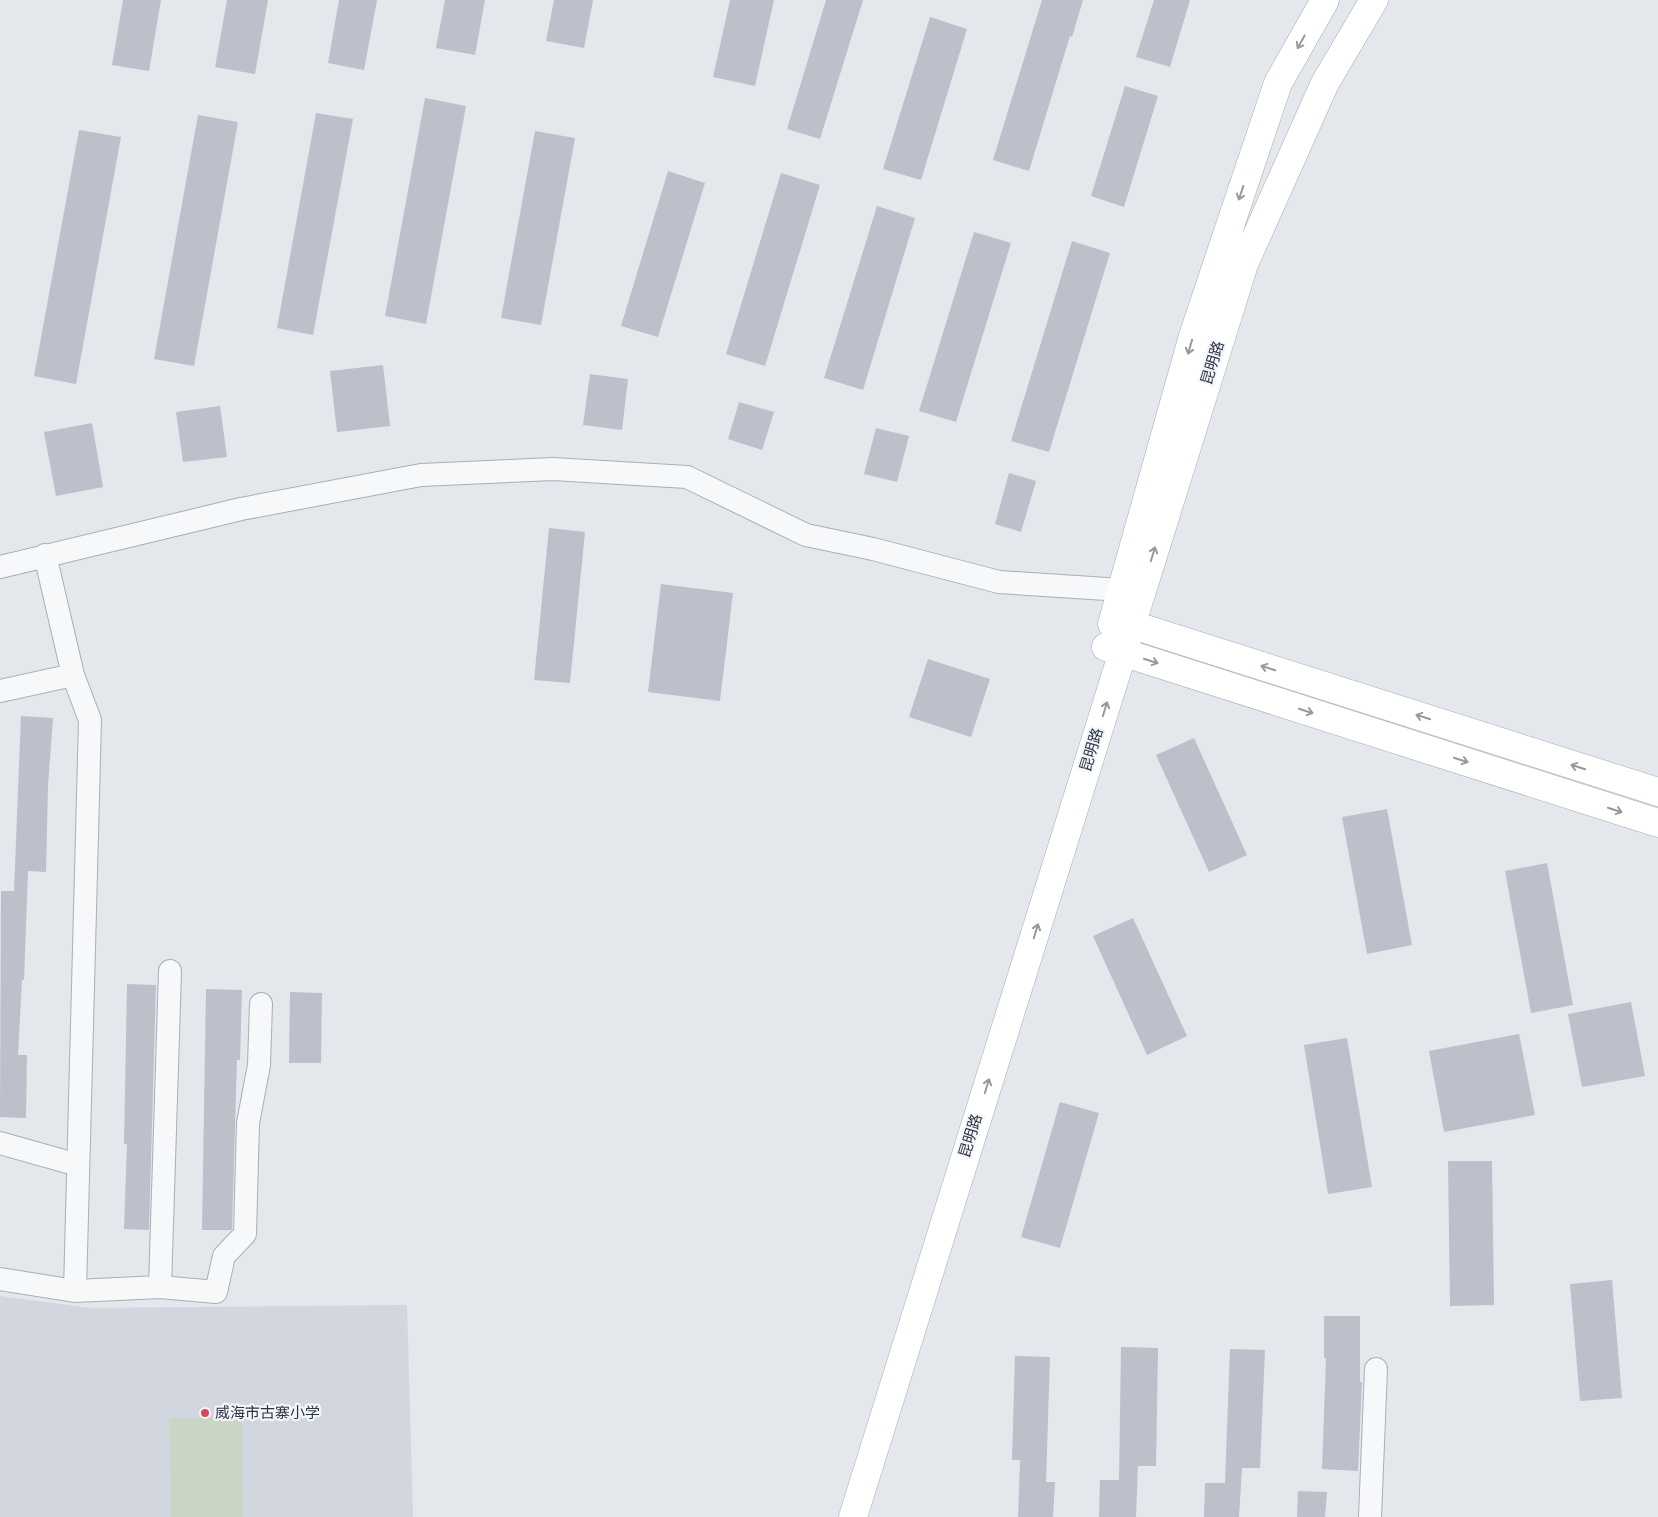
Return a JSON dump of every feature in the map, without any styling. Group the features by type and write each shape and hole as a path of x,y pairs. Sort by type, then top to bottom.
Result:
{"main road":[{"name":"昆明路","path":"853,1517 1114,650 1130,594 1193,336 1278,83 1325,0"},
{"name":"昆明路","path":"1130,594 1244,264 1324,84 1374,0"},
{"path":"1122,622 1658,792"},
{"name":"昆明路","path":"836,1517 1114,650"},
{"path":"1114,650 1658,823"}],"street":[{"path":"0,566 241,509 421,475 552,469 687,478 766,514 806,535 873,548 999,582 1130,594"},
{"path":"45,555 73,675 90,720 75,1291"},
{"path":"0,691 73,675"},
{"path":"160,1287 170,971"},
{"path":"0,1279 75,1291 160,1287 216,1292 224,1256 245,1234 248,1123 259,1065 260,1004"},
{"path":"0,1143 78,1165"},
{"path":"1370,1517 1376,1369"}],"shaded area":[{"name":"威海市古寨小学","path":"0,1296 91,1308 407,1305 413,1517 0,1517"}],"green space":[{"path":"242,1416 243,1517 171,1517 169,1419"}],"building":[{"path":"123,0 161,0 149,71 112,65"},
{"path":"227,0 268,0 255,74 215,67"},
{"path":"339,0 377,0 364,70 328,63"},
{"path":"445,0 485,0 475,55 436,48"},
{"path":"554,0 593,0 584,48 546,41"},
{"path":"730,0 774,0 755,86 713,77"},
{"path":"826,0 863,0 820,139 787,129"},
{"path":"1042,0 1083,0 1072,37 1070,36 1029,171 993,160"},
{"path":"1154,0 1190,0 1170,67 1136,57"},
{"path":"930,17 967,29 921,180 883,169"},
{"path":"1125,86 1158,96 1124,207 1091,196"},
{"path":"425,98 466,106 426,324 385,316"},
{"path":"316,113 353,119 313,335 277,328"},
{"path":"198,115 238,122 194,366 154,359"},
{"path":"79,130 121,137 76,384 34,376"},
{"path":"535,131 575,138 541,325 501,318"},
{"path":"668,171 705,183 658,337 621,326"},
{"path":"781,173 820,185 765,366 726,354"},
{"path":"877,206 915,218 863,390 824,378"},
{"path":"974,232 1011,243 956,422 919,411"},
{"path":"1072,241 1110,253 1049,452 1011,441"},
{"path":"383,365 390,426 337,432 330,371"},
{"path":"590,374 628,379 622,430 583,425"},
{"path":"739,402 774,412 762,450 728,439"},
{"path":"220,406 227,457 183,462 176,412"},
{"path":"92,423 103,487 56,496 44,432"},
{"path":"876,428 909,436 897,482 864,474"},
{"path":"1009,473 1036,481 1021,532 995,524"},
{"path":"549,528 585,532 570,683 534,680"},
{"path":"661,584 733,593 720,701 648,692"},
{"path":"928,659 990,679 971,737 909,717"},
{"path":"21,716 53,718 48,786 46,872 28,871 24,980 22,980 18,1055 27,1055 26,1118 0,1117 1,891 14,891"},
{"path":"1194,738 1247,855 1209,872 1156,755"},
{"path":"1387,809 1412,945 1367,954 1342,817"},
{"path":"1547,863 1573,1005 1531,1013 1505,871"},
{"path":"1133,918 1187,1036 1147,1055 1093,936"},
{"path":"127,984 156,985 149,1230 124,1229 127,1144 124,1144"},
{"path":"206,989 242,990 240,1060 237,1060 231,1230 202,1230"},
{"path":"290,992 322,993 321,1063 289,1063"},
{"path":"1631,1002 1645,1076 1582,1087 1568,1014"},
{"path":"1519,1034 1535,1115 1444,1132 1429,1051"},
{"path":"1347,1038 1372,1187 1328,1194 1304,1045"},
{"path":"1060,1102 1099,1113 1060,1248 1021,1237"},
{"path":"1448,1161 1492,1161 1494,1305 1450,1306"},
{"path":"1612,1280 1622,1398 1580,1401 1570,1284"},
{"path":"1324,1316 1360,1316 1360,1382 1362,1382 1358,1471 1322,1469 1326,1358 1324,1358"},
{"path":"1121,1347 1158,1348 1156,1466 1138,1466 1136,1517 1099,1517 1100,1480 1119,1480"},
{"path":"1230,1349 1265,1350 1260,1468 1242,1468 1239,1517 1204,1517 1205,1483 1225,1483"},
{"path":"1015,1356 1050,1357 1046,1482 1055,1482 1053,1517 1018,1517 1020,1460 1012,1460"},
{"path":"1298,1491 1327,1492 1325,1517 1297,1517"}],"place":[{"name":"威海市古寨小学","path":"205,1413"}]}
